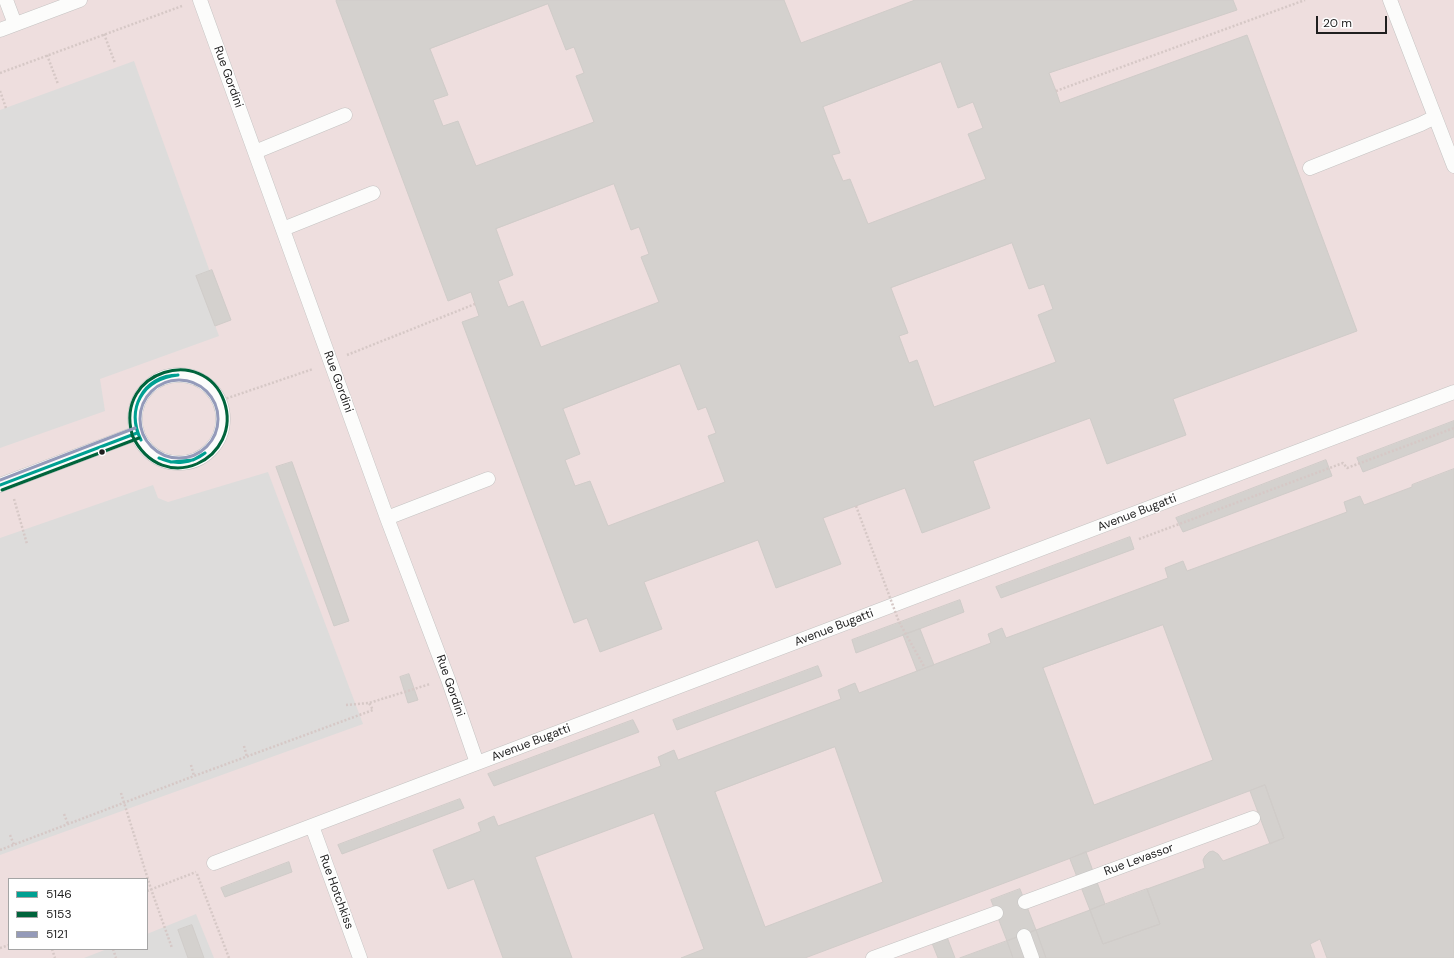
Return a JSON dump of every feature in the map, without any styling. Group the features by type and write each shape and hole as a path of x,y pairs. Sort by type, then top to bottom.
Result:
{"lane":[{"path":"6,0 15,24"},
{"path":"0,30 80,0"},
{"name":"Rue Gordini","path":"200,0 448,679 477,763"},
{"path":"1390,0 1454,166"},
{"path":"255,152 345,115"},
{"path":"1310,168 1435,117"},
{"path":"283,230 373,193"},
{"path":"169,375 184,375 199,379 211,388 219,401 223,415 222,428 216,442 207,452 195,460 181,463 167,461 160,458 144,446 137,433 134,418 137,404 144,390 155,381 169,375"},
{"name":"Avenue Bugatti","path":"214,863 1454,392"},
{"path":"5,484 137,433"},
{"path":"388,518 488,479"},
{"name":"Rue Levassor","path":"1025,902 1253,818"},
{"name":"Rue Hotchkiss","path":"312,826 360,958"},
{"path":"873,958 996,913"},
{"path":"1024,936 1032,958"}],"path":[{"path":"1056,91 1305,0"},
{"path":"0,73 183,5"},
{"path":"104,34 115,63"},
{"path":"47,55 58,84"},
{"path":"0,91 6,108"},
{"path":"1139,539 1343,463 1347,468 1454,428"},
{"path":"5,484 27,544"},
{"path":"856,506 899,622 924,668"},
{"path":"346,706 369,703 448,679"},
{"path":"0,850 373,710 369,703"},
{"path":"244,746 247,757"},
{"path":"190,765 194,776"},
{"path":"121,793 148,878"},
{"path":"64,814 68,824"},
{"path":"10,835 14,845"},
{"path":"148,890 196,872 214,863"},
{"path":"196,872 229,958"},
{"path":"148,879 172,948"}],"shaded area":[{"path":"0,0 1454,0 1454,958 0,958"},
{"path":"134,61 210,272 197,277 219,336 100,379 105,411 0,448 0,110"},
{"path":"268,472 363,724 0,855 0,538 153,485 158,498 168,502"},
{"path":"196,914 214,958 84,958 104,950 148,950 148,934"}],"building":[{"path":"784,0 801,43 915,0 1233,0 1237,10 1049,73 1060,103 1247,35 1357,331 1173,399 1186,435 1107,464 1090,418 973,461 990,508 922,533 905,488 823,518 841,564 776,588 758,540 644,582 662,629 600,652 587,618 574,623 462,322 479,316 471,292 448,301 336,1","holes":["548,4 566,50 574,47 584,73 576,76 594,122 476,166 458,121 443,126 433,100 448,95 430,49","941,62 958,108 973,102 983,128 968,134 986,179 868,224 850,179 843,181 832,155 840,153 823,107","614,184 631,230 639,227 649,254 641,257 659,302 541,347 523,301 508,307 498,281 513,275 496,229","1012,243 1029,289 1044,284 1053,309 1038,315 1056,362 934,407 917,360 909,363 899,336 908,333 891,288","680,364 698,410 706,407 716,433 708,436 725,482 608,526 590,481 575,486 565,460 580,454 563,409"]},
{"path":"212,270 231,320 215,326 196,276"},
{"path":"1454,421 1454,437 1363,472 1357,458"},
{"path":"1326,460 1332,476 1183,532 1176,518"},
{"path":"292,462 349,621 334,626 276,467"},
{"path":"1454,469 1454,958 1327,958 1320,939 1310,944 1315,958 1046,958 1036,930 1090,910 1103,944 1160,924 1147,889 1205,868 1203,860 1209,852 1213,851 1218,854 1223,861 1284,838 1265,785 805,958 681,958 704,949 654,813 535,857 572,958 503,958 474,879 448,889 433,850 481,831 478,823 494,816 498,826 661,766 658,757 674,750 678,760 841,699 838,690 855,683 859,693 991,643 988,634 1002,628 1006,638 1168,578 1165,568 1183,561 1187,571 1347,512 1344,502 1360,496 1364,505 1412,487 1412,485","holes":["1163,625 1213,760 1094,805 1043,668","835,747 883,882 765,927 715,792"]},
{"path":"1130,537 1134,549 1001,598 996,587"},
{"path":"960,600 964,612 856,653 852,640"},
{"path":"920,629 934,665 917,671 903,635"},
{"path":"818,666 822,676 677,730 673,720"},
{"path":"409,674 418,700 408,703 400,677"},
{"path":"633,720 639,732 494,786 488,774"},
{"path":"1265,785 1284,838 1270,844 1250,791"},
{"path":"460,799 464,808 342,854 338,845"},
{"path":"1086,852 1105,904 1090,910 1070,859"},
{"path":"289,862 292,872 225,897 221,888"},
{"path":"1020,889 1036,930 1007,941 991,900"},
{"path":"1147,889 1160,924 1103,944 1090,910"},
{"path":"192,925 204,958 188,958 178,930"},
{"path":"1036,930 1046,958 1013,958 1007,941"},
{"path":"947,937 955,958 938,958 932,943"},
{"path":"1007,941 1013,958 960,958"}],"transit line":[{"name":"5153","path":"132,434 130,412 136,394 148,381 164,372 182,370 199,374 214,384 224,401 227,421 222,440 212,454 197,464 180,468 162,465 146,455 132,435"},
{"name":"5146","path":"141,440 135,418 136,407 140,397 155,381 178,375"},
{"name":"5146","path":"141,440 135,417 140,397 155,382 178,375"},
{"name":"5121","path":"179,380 194,383 201,387 211,397 215,404 218,419 215,434 211,441 201,451 194,455 179,458 164,455 157,451 147,441 143,434 140,419 143,404 147,397 157,387 164,383 179,380"},
{"name":"5121","path":"0,480 135,428"},
{"name":"5146","path":"0,485 137,433"},
{"name":"5153","path":"2,490 139,438"},
{"name":"5146","path":"159,458 171,462 193,460 205,453"},
{"name":"5146","path":"159,458 171,462 182,462 200,457 205,453"}]}
